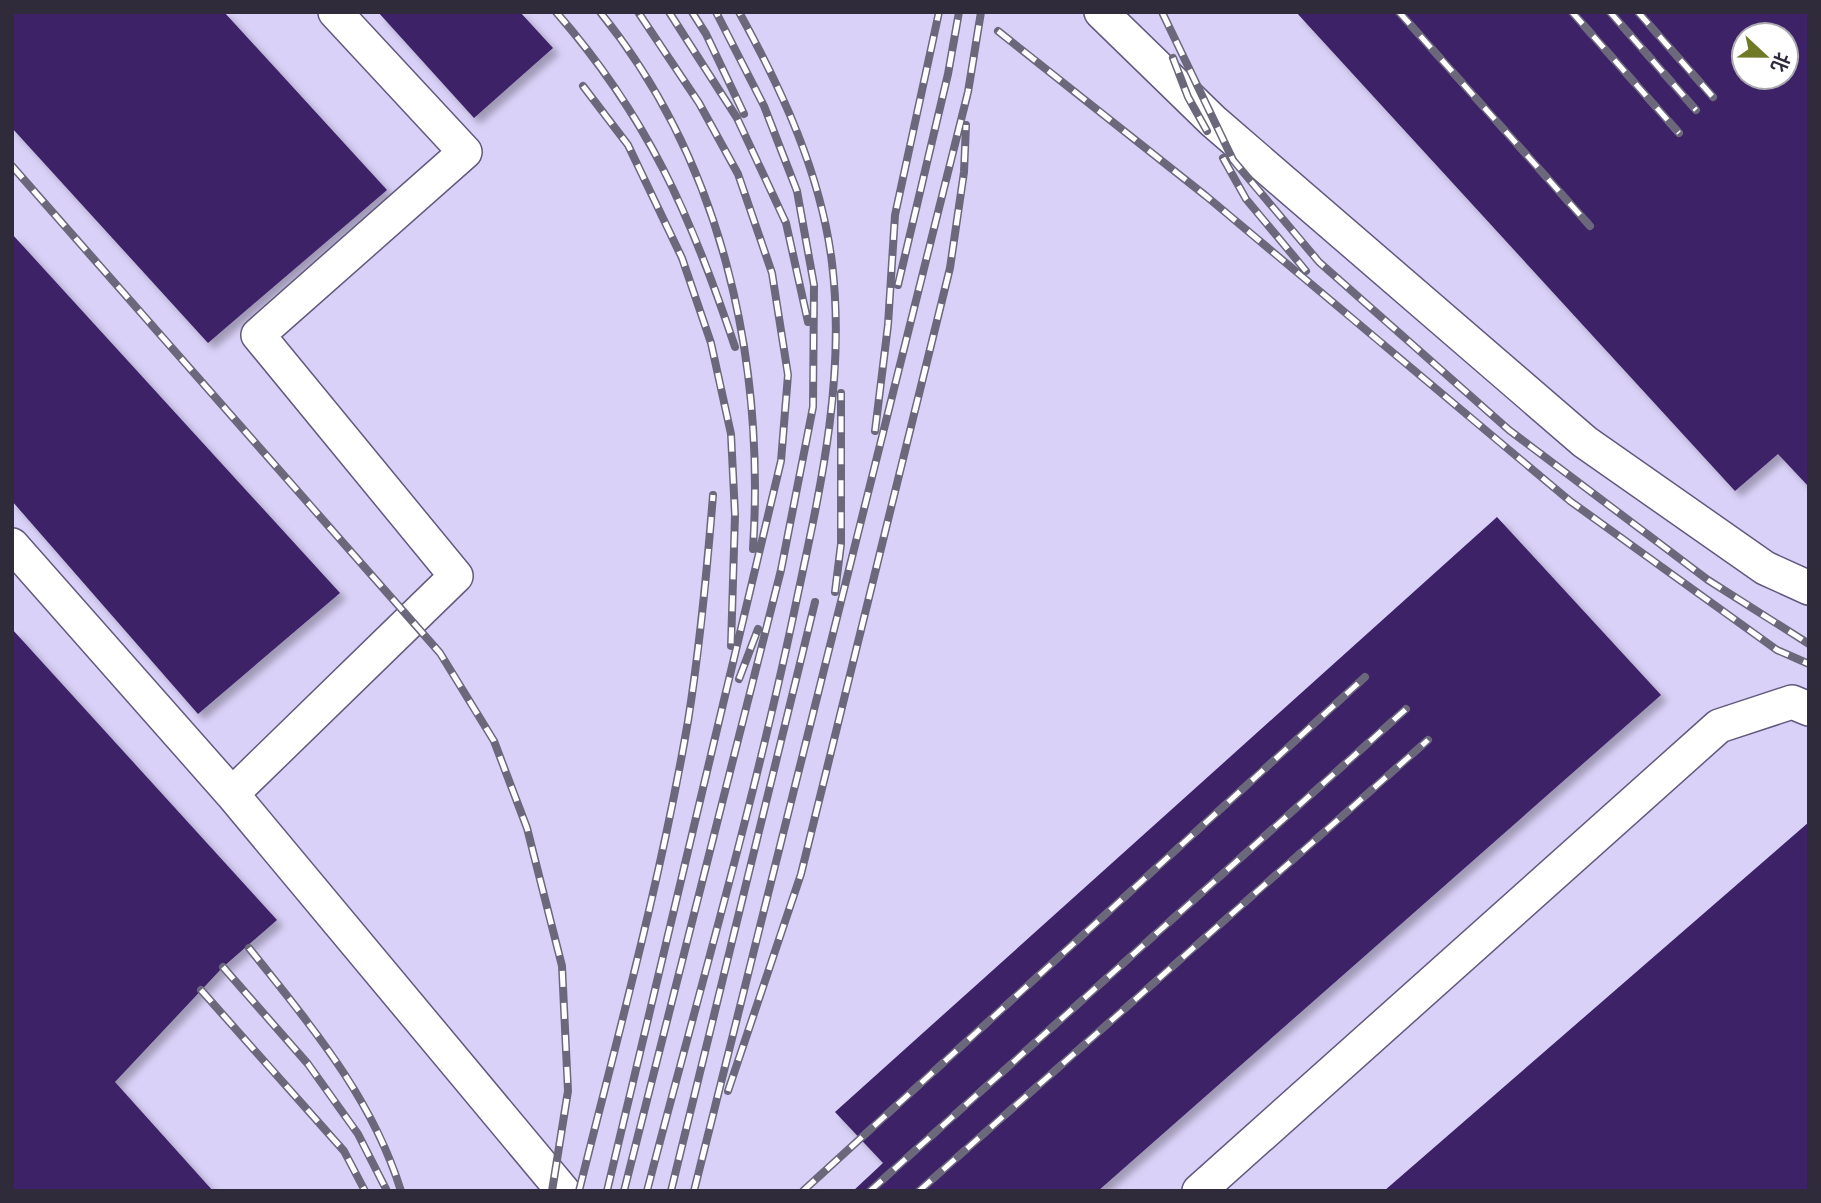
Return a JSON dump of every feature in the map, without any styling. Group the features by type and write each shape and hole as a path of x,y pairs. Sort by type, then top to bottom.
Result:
{"lane":[{"path":"232,794 456,576 258,335 465,152 335,12"},
{"path":"1101,12 1213,121 1585,442 1765,568 1809,588"},
{"path":"12,545 232,794 563,1191"},
{"path":"1199,1191 1719,726 1792,702 1809,709"}],"shaded area":[{"path":"12,12 1809,12 1809,1191 12,1191"}],"building":[{"path":"12,12 224,12 387,190 208,343 12,128"},
{"path":"378,12 520,12 553,48 474,118"},
{"path":"1296,12 1809,12 1809,487 1778,454 1735,491"},
{"path":"12,234 340,593 198,714 12,501"},
{"path":"1497,517 1661,695 1098,1191 853,1191 883,1163 835,1112"},
{"path":"12,629 277,920 223,967 115,1082 213,1191 12,1191"},
{"path":"1809,822 1809,1191 1384,1191"}],"railway":[{"path":"556,12 617,90 664,170 701,254 735,347"},
{"path":"600,12 642,70 677,132 705,198 727,266 742,335 751,406 755,478 753,549"},
{"path":"607,1191 781,461 788,375 772,273 738,174 699,103 638,12"},
{"path":"669,12 737,118 786,223 808,322"},
{"path":"692,12 706,34 744,114"},
{"path":"624,1191 781,570 813,407 814,285 797,191 764,106 716,12"},
{"path":"647,1191 780,677 822,476 833,392 836,349 832,263 819,197 798,133 739,12"},
{"path":"875,431 888,325 895,215 939,12"},
{"path":"898,285 948,74 959,12"},
{"path":"694,1191 968,92 981,12"},
{"path":"1162,12 1233,160 1319,262 1509,430 1708,580 1809,644"},
{"path":"1399,12 1590,226"},
{"path":"1572,12 1679,133"},
{"path":"1610,12 1696,110"},
{"path":"1638,12 1713,97"},
{"path":"998,31 1206,196 1570,501 1777,650 1809,664"},
{"path":"1173,58 1188,97 1207,131"},
{"path":"583,86 628,145 682,258 711,343 731,434 735,515 731,646"},
{"path":"728,1091 801,874 950,268 964,172 966,125"},
{"path":"1223,158 1246,199 1306,271"},
{"path":"12,166 440,653 494,741 527,828 562,966 568,1091 552,1191"},
{"path":"835,592 841,544 841,393"},
{"path":"579,1191 638,957 677,780 696,665 713,495"},
{"path":"671,1191 815,602"},
{"path":"739,679 758,629"},
{"path":"803,1191 1365,677"},
{"path":"870,1191 1406,709"},
{"path":"919,1191 1428,740"},
{"path":"249,948 316,1033 356,1092 373,1123 401,1191"},
{"path":"223,967 308,1064 358,1134 387,1191"},
{"path":"201,990 344,1151 365,1191"}]}
